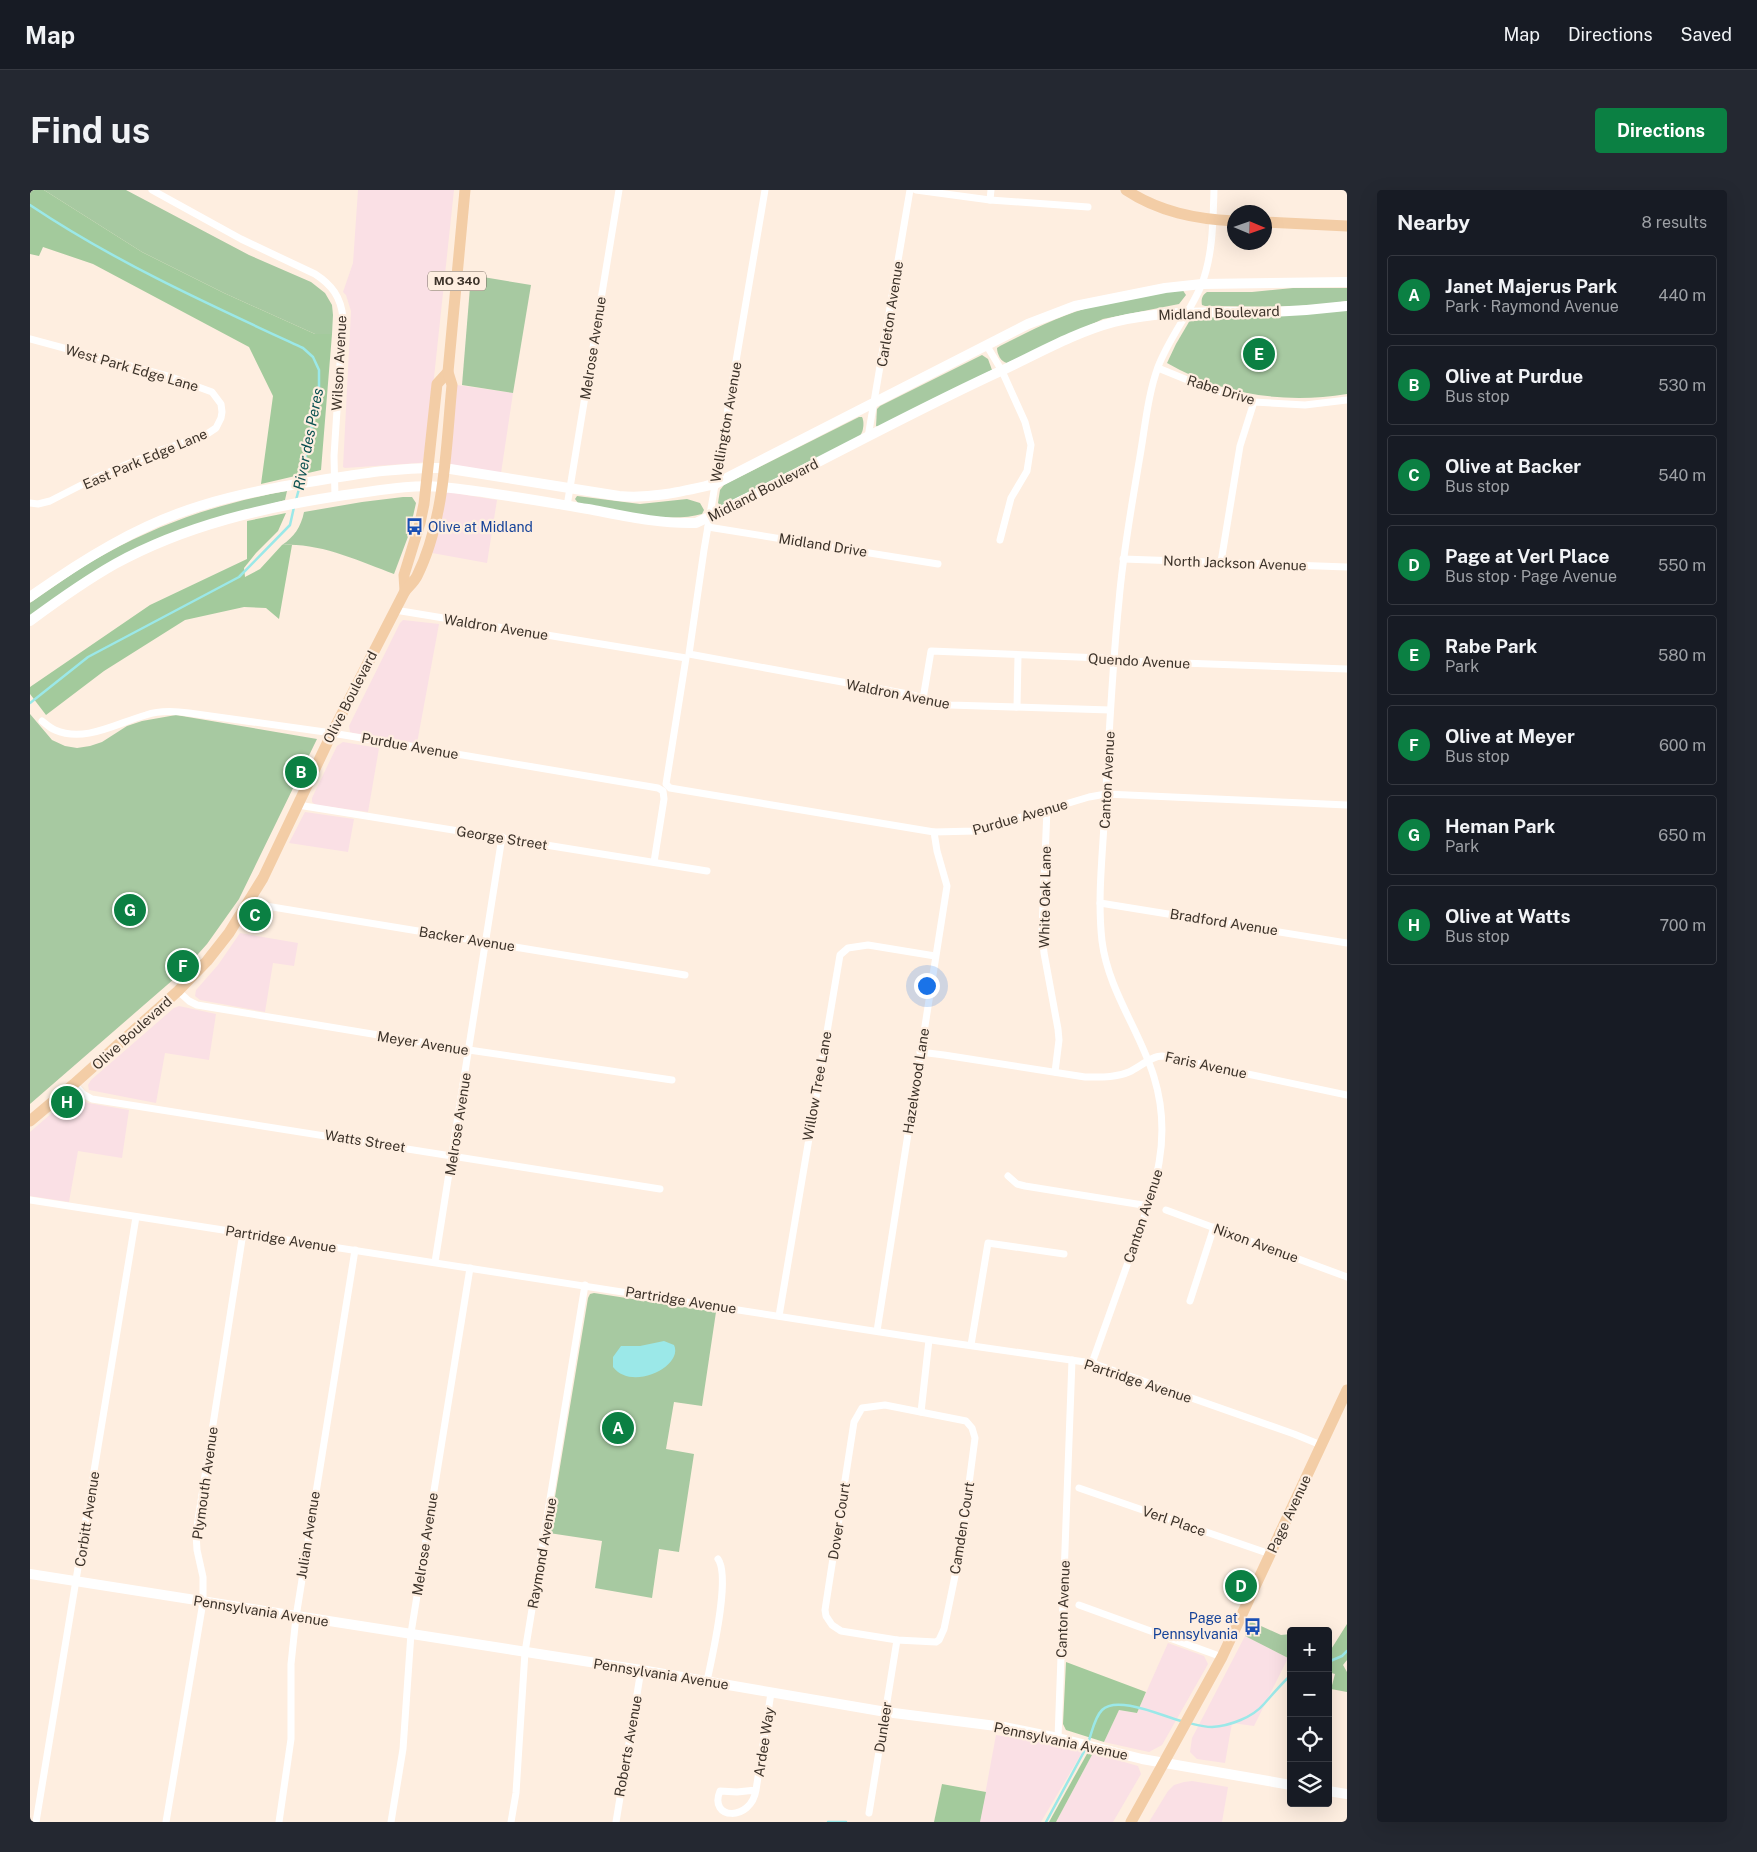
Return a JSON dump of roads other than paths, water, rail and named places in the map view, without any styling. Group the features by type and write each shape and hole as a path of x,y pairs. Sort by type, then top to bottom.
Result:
{"main road":[{"name":"Olive Boulevard","path":"30,1121 178,991 207,962 229,933 262,878 332,733 404,591 416,578 428,548 436,520 442,487 452,385 448,372 465,190"},
{"path":"1126,190 1145,202 1174,213 1227,221"},
{"path":"1272,222 1347,226"},
{"name":"Midland Boulevard","path":"30,597 92,555 122,538 159,521 238,495 380,471 428,467 570,487 619,496 662,496 715,484 1028,324 1075,306 1165,288 1202,284 1347,282"},
{"name":"Midland Boulevard","path":"30,621 114,565 157,544 194,530 234,517 283,505 393,488 442,487 665,523 696,523 1002,370 1090,330 1114,322 1188,312 1273,312 1347,306"},
{"name":"Olive Boulevard","path":"404,591 404,575 420,523 426,487 438,384 448,372"},
{"name":"Page Avenue","path":"1131,1822 1222,1657 1347,1390"},
{"name":"Pennsylvania Avenue","path":"30,1574 641,1670 886,1712 1004,1727 1164,1763 1287,1784"},
{"path":"1332,1792 1347,1794"}],"street":[{"name":"Wilson Avenue","path":"152,190 241,239 315,274 323,279 335,292 342,308 343,323 334,456 335,497"},
{"path":"167,198 168,190"},
{"name":"Melrose Avenue","path":"567,506 619,190"},
{"name":"Wellington Avenue","path":"654,862 664,799 664,787 765,190"},
{"name":"Carleton Avenue","path":"868,437 910,190"},
{"path":"916,190 990,200 1088,207"},
{"path":"990,200 991,190"},
{"name":"Canton Avenue","path":"1092,1363 1149,1206 1156,1182 1163,1144 1162,1112 1149,1061 1109,972 1102,939 1100,902 1110,710 1123,559 1147,414 1158,368 1172,337 1188,312 1202,284 1210,252 1214,190"},
{"name":"West Park Edge Lane","path":"30,339 171,377 212,392 221,404 222,412"},
{"path":"987,346 1002,370 1025,422 1031,445 1027,471 1011,498 1000,540"},
{"name":"Rabe Drive","path":"1158,368 1206,388 1254,402 1305,405 1347,400"},
{"path":"1221,562 1240,446 1254,402"},
{"name":"East Park Edge Lane","path":"30,503 50,501 95,478 161,450 204,436 216,428 222,412"},
{"name":"Midland Drive","path":"708,527 938,564"},
{"name":"North Jackson Avenue","path":"1123,559 1347,568"},
{"name":"Waldron Avenue","path":"395,610 687,656 908,694 950,705 1110,710"},
{"name":"Quendo Avenue","path":"923,699 931,651 1347,669"},
{"path":"1017,708 1018,656"},
{"name":"Purdue Avenue","path":"42,721 54,730 82,734 94,732 148,714 174,711 332,733 934,832 975,831 1047,809 1106,794 1347,805"},
{"name":"George Street","path":"298,805 707,871"},
{"name":"White Oak Lane","path":"1047,809 1042,930 1044,953 1058,1029 1059,1040 1055,1072"},
{"name":"Hazelwood Lane","path":"877,1331 946,886 934,832"},
{"name":"Melrose Avenue","path":"435,1262 502,837"},
{"name":"Bradford Avenue","path":"1100,902 1347,943"},
{"name":"Backer Avenue","path":"248,903 685,975"},
{"name":"Willow Tree Lane","path":"779,1316 840,955 848,948 868,945 935,956"},
{"name":"Meyer Avenue","path":"178,991 189,1001 197,1005 469,1050 672,1080"},
{"name":"Faris Avenue","path":"920,1052 944,1054 1085,1077 1113,1076 1128,1072 1155,1057 1162,1056 1347,1095"},
{"name":"Watts Street","path":"74,1084 83,1094 92,1099 453,1154 660,1188"},
{"path":"1008,1176 1017,1184 1025,1186 1149,1206"},
{"name":"Partridge Avenue","path":"30,1200 929,1340 1092,1363 1321,1445"},
{"name":"Nixon Avenue","path":"1166,1210 1347,1277"},
{"name":"Corbitt Avenue","path":"36,1822 136,1216"},
{"path":"1190,1301 1214,1227"},
{"name":"Plymouth Avenue","path":"166,1822 203,1602 203,1577 195,1540 243,1233"},
{"path":"971,1346 988,1243 1064,1254"},
{"name":"Julian Avenue","path":"279,1822 291,1739 291,1664 296,1617 355,1250"},
{"name":"Melrose Avenue","path":"391,1822 404,1749 410,1633 470,1268"},
{"name":"Raymond Avenue","path":"511,1822 516,1793 525,1652 585,1286"},
{"path":"921,1412 929,1340"},
{"name":"Canton Avenue","path":"1058,1738 1072,1360"},
{"name":"Dover Court","path":"897,1640 841,1631 832,1625 826,1616 825,1610 854,1422 862,1408 868,1406 885,1405 921,1412"},
{"name":"Camden Court","path":"897,1640 936,1642 939,1640 944,1629 960,1552 975,1438 972,1428 966,1421 921,1412"},
{"name":"Verl Place","path":"1079,1488 1270,1554"},
{"path":"707,1681 724,1584 722,1564 718,1559"},
{"path":"1079,1605 1222,1657"},
{"name":"Dunleer","path":"869,1813 897,1640"},
{"name":"Roberts Avenue","path":"616,1822 641,1670"},
{"name":"Ardee Way","path":"756,1790 737,1792 720,1790 716,1799 718,1807 725,1813 741,1814 749,1808 756,1790 771,1693"}],"water":[{"path":"664,1341 674,1345 675,1353 671,1361 664,1368 643,1377 632,1377 621,1374 613,1367 613,1357 621,1346 640,1346"}],"waterway":[{"name":"River des Peres","path":"30,205 62,226 129,264 198,299 303,348 313,357 319,370 319,390 301,480"},
{"name":"River des Peres","path":"296,500 300,485"},
{"name":"River des Peres","path":"30,703 88,657 239,577 290,525 294,507"},
{"path":"1332,1660 1342,1656 1347,1651"},
{"path":"1189,1723 1212,1727 1241,1720 1259,1709 1287,1679"},
{"path":"1088,1743 1097,1717 1102,1710 1109,1706 1118,1705 1140,1708 1181,1721"},
{"path":"1046,1822 1086,1748"},
{"path":"828,1822 846,1822"}],"place":[{"name":"Rabe Park","path":"1259,354"},
{"name":"Olive at Midland","path":"414,527"},
{"name":"Olive at Purdue","path":"301,772"},
{"name":"Heman Park","path":"130,910"},
{"name":"Olive at Backer","path":"255,915"},
{"name":"Olive at Meyer","path":"183,966"},
{"name":"Olive at Watts","path":"67,1102"},
{"name":"Janet Majerus Park","path":"618,1428"},
{"name":"Page at Verl Place","path":"1241,1586"},
{"name":"Page at Pennsylvania","path":"1252,1626"}]}
